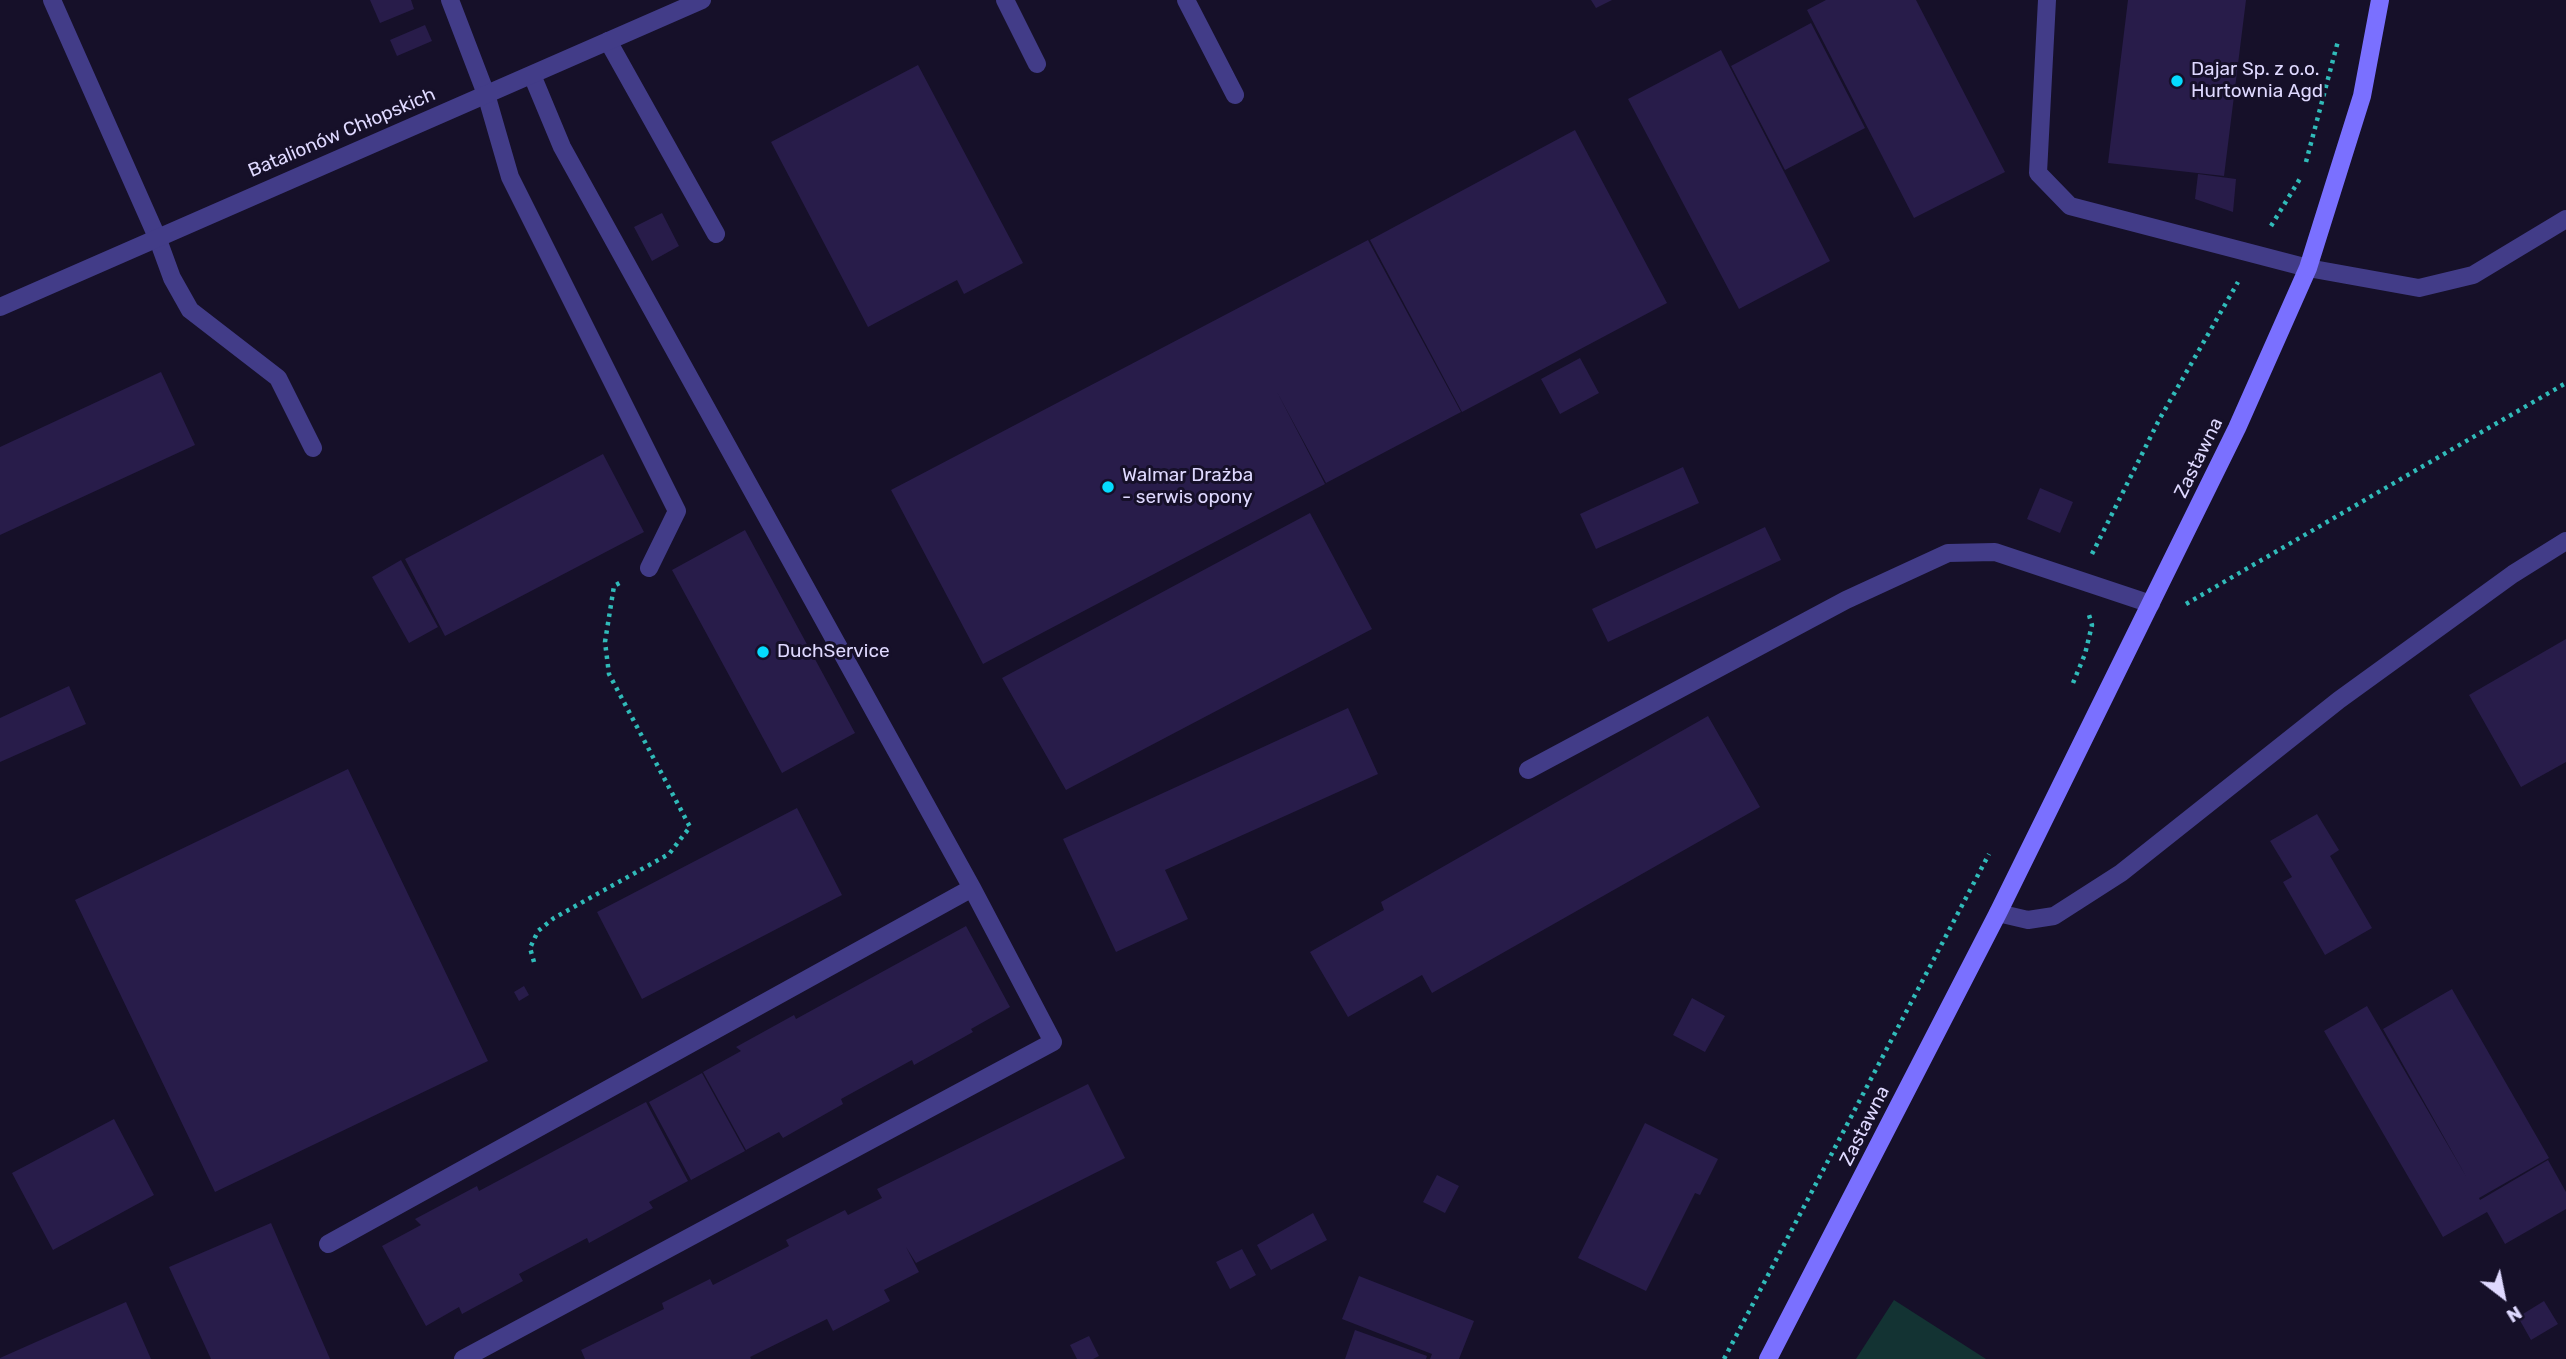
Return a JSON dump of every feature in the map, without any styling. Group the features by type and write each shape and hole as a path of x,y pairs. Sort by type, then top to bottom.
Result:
{"main road":[{"name":"Zastawna","path":"1768,1359 1998,913 2237,428 2308,268 2362,96 2380,0"}],"street":[{"path":"52,0 157,237 172,278 191,310 278,378 313,448"},
{"path":"450,0 486,94 510,177 677,511 649,568"},
{"name":"Batalionów Chłopskich","path":"0,307 702,0"},
{"path":"1005,0 1037,64"},
{"path":"1186,0 1235,96"},
{"path":"2047,0 2038,173 2070,206 2308,268 2419,288 2473,275 2566,219"},
{"path":"608,41 716,234"},
{"path":"463,1359 1054,1042 972,888 562,148 532,75"},
{"path":"1998,913 2028,920 2054,916 2121,873 2339,700 2513,573 2566,541"},
{"path":"1528,770 1846,600 1948,553 1995,552 2151,604"},
{"path":"328,1244 972,888"}],"path":[{"path":"2305,163 2339,38"},
{"path":"2071,691 2092,625 2079,580 2159,420 2302,176"},
{"path":"2151,604 2173,612 2566,383"},
{"path":"534,962 530,948 538,931 554,918 669,855 690,827 609,674 605,642 614,586 649,568"},
{"path":"1724,1359 1995,843"}],"green space":[{"path":"1894,1300 1986,1359 1856,1359"}],"building":[{"path":"370,0 411,0 414,9 380,23"},
{"path":"1591,0 1612,0 1596,8"},
{"path":"1826,0 1916,0 2005,172 1914,218 1807,10"},
{"name":"Dajar Sp. z o.o. Hurtownia Agd","path":"2128,0 2246,0 2224,176 2108,163"},
{"path":"1811,23 1865,128 1785,170 1731,66"},
{"path":"425,25 432,41 397,56 390,40"},
{"path":"1721,50 1830,261 1739,309 1628,99"},
{"path":"918,65 1023,263 964,294 957,280 868,327 771,142"},
{"path":"1575,130 1667,303 1462,412 1370,240"},
{"path":"2198,174 2236,179 2233,212 2195,199"},
{"path":"662,213 679,246 652,261 634,227"},
{"name":"Walmar Drażba - serwis opony","path":"1368,240 1461,412 1326,483 1277,392 1325,484 983,664 891,490"},
{"path":"1580,358 1599,393 1560,414 1541,379"},
{"path":"161,372 195,445 0,535 0,447"},
{"path":"603,454 644,532 445,636 405,559"},
{"path":"1683,467 1699,503 1596,549 1580,514"},
{"path":"2040,488 2073,502 2060,533 2027,519"},
{"path":"1310,513 1372,629 1066,790 1002,678"},
{"path":"1765,527 1781,560 1608,642 1592,609"},
{"name":"DuchService","path":"745,530 855,733 782,773 672,570"},
{"path":"401,560 438,627 409,643 372,577"},
{"path":"2566,639 2566,762 2521,787 2469,695"},
{"path":"69,686 86,724 0,762 0,718"},
{"path":"1348,708 1378,774 1165,870 1188,919 1116,952 1063,839"},
{"path":"1708,716 1760,807 1432,993 1422,975 1348,1017 1310,952 1384,910 1381,902"},
{"path":"348,769 488,1061 215,1192 75,900"},
{"path":"797,808 842,895 642,999 597,912"},
{"path":"2317,814 2339,850 2330,856 2372,928 2325,955 2283,882 2292,877 2270,841"},
{"path":"966,926 1010,1007 971,1029 973,1032 914,1065 912,1060 841,1099 843,1104 783,1138 779,1132 746,1150 703,1072 741,1051 736,1047 794,1015 796,1019"},
{"path":"524,986 529,995 519,1001 514,992"},
{"path":"2452,989 2549,1158 2479,1198 2480,1200 2548,1160 2566,1192 2566,1209 2505,1244 2487,1212 2443,1237 2324,1031 2367,1006 2467,1178 2383,1029"},
{"path":"1692,998 1725,1016 1705,1052 1673,1035"},
{"path":"702,1073 745,1151 691,1180 649,1102"},
{"path":"1088,1084 1125,1158 916,1263 906,1247 919,1272 884,1290 890,1301 833,1331 827,1319 750,1357 751,1359 585,1359 581,1350 664,1309 662,1303 710,1279 713,1285 789,1246 786,1240 845,1210 848,1215 882,1198 877,1189"},
{"path":"646,1102 688,1181 649,1202 653,1208 589,1243 587,1238 519,1274 523,1281 462,1314 459,1307 426,1326 382,1246 421,1225 415,1219 477,1186 479,1191"},
{"path":"114,1119 154,1195 53,1250 12,1173"},
{"path":"1645,1123 1718,1159 1700,1195 1695,1193 1646,1291 1578,1258"},
{"path":"1437,1175 1459,1186 1445,1213 1423,1202"},
{"path":"1313,1213 1327,1240 1271,1270 1257,1245"},
{"path":"271,1223 330,1359 211,1359 169,1267"},
{"path":"1242,1249 1256,1275 1230,1289 1216,1262"},
{"path":"1359,1276 1474,1321 1459,1359 1430,1359 1432,1354 1342,1319"},
{"path":"2544,1301 2558,1324 2531,1340 2518,1317"},
{"path":"126,1302 151,1359 0,1359 0,1358"},
{"path":"1355,1330 1427,1356 1426,1359 1345,1359"},
{"path":"1089,1336 1099,1356 1093,1359 1077,1359 1070,1345"}],"place":[{"name":"Dajar Sp. z o.o. Hurtownia Agd","path":"2177,81"},
{"name":"Walmar Drażba - serwis opony","path":"1108,487"},
{"name":"DuchService","path":"763,652"}]}
